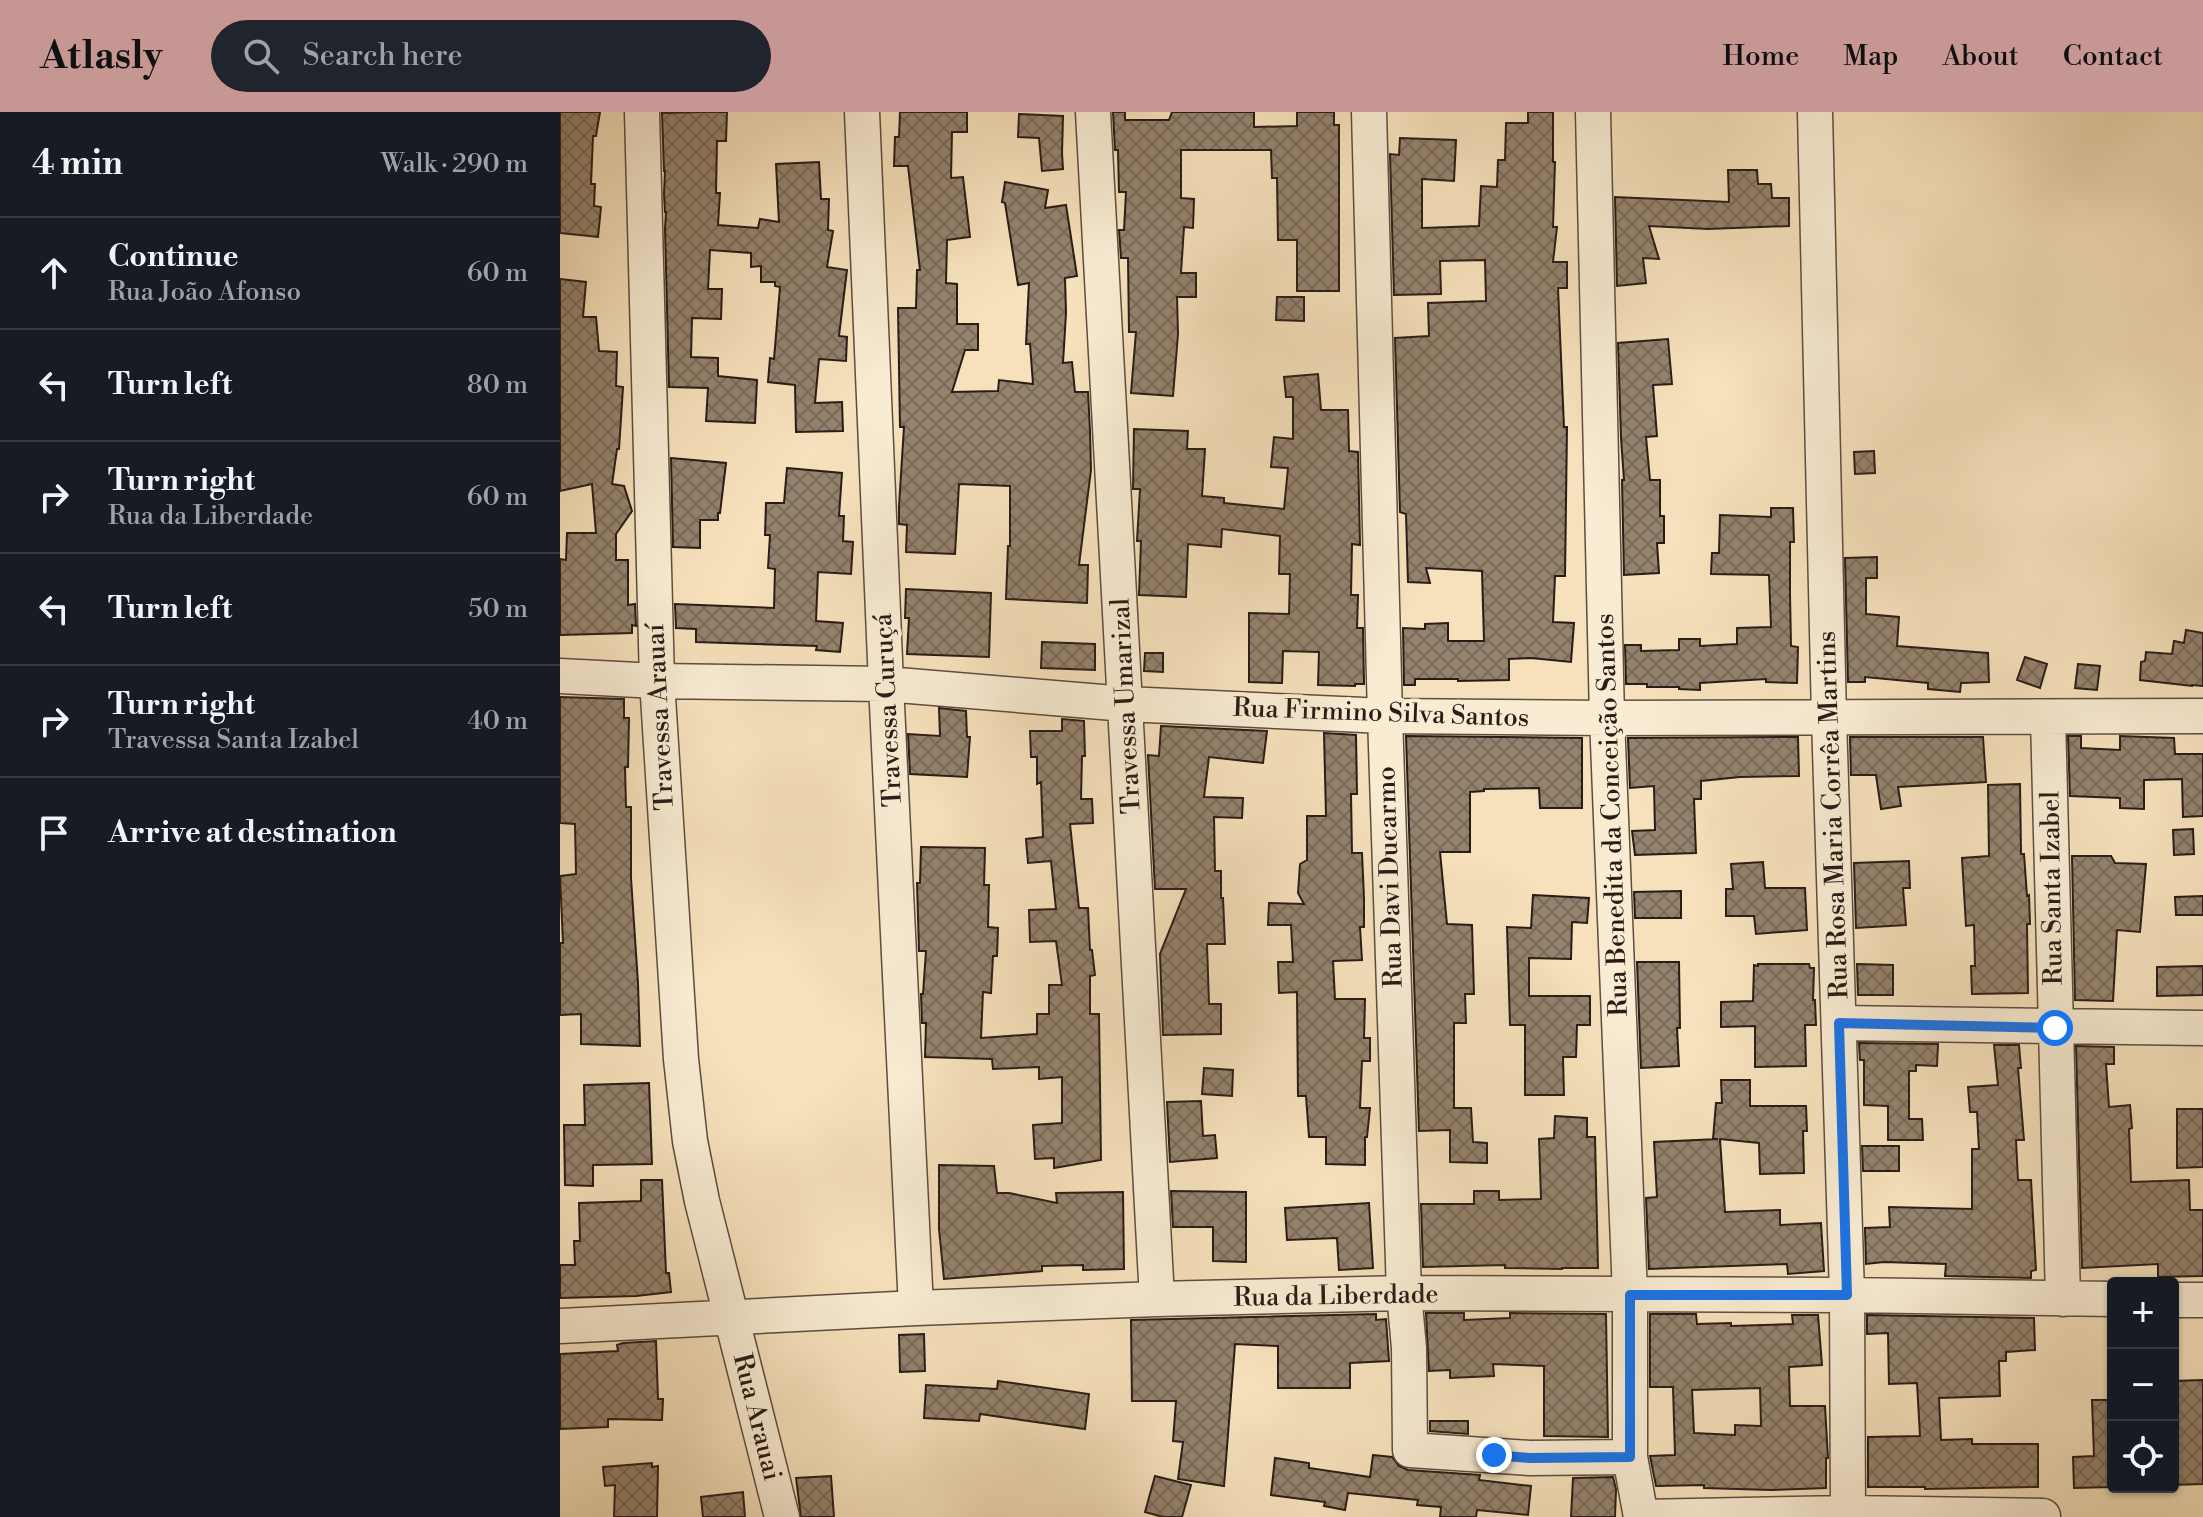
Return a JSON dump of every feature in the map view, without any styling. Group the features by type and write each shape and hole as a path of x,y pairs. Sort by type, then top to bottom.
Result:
{"street":[{"name":"Travessa Arauaí","path":"642,112 657,681 681,1059 688,1127 702,1201 731,1317"},
{"name":"Travessa Curuçá","path":"862,112 916,1308"},
{"name":"Travessa Umarizal","path":"1093,112 1157,1299"},
{"name":"Rua Davi Ducarmo","path":"1369,112 1385,716 1404,1293 1409,1348 1410,1450 1530,1458 1630,1457"},
{"name":"Rua Benedita da Conceição Santos","path":"1593,112 1607,718 1630,1295 1630,1457 1641,1517"},
{"name":"Rua Rosa Maria Corrêa Martins","path":"1815,112 1847,1295 1848,1515"},
{"name":"Rua Firmino Silva Santos","path":"560,676 657,681 886,684 1126,704 1385,716 2203,716"},
{"name":"Rua Santa Izabel","path":"2048,718 2063,1299"},
{"path":"1839,1023 2203,1028"},
{"name":"Rua da Liberdade","path":"560,1326 916,1308 1404,1293 2107,1299"},
{"path":"2179,1300 2203,1300"},
{"name":"Rua Arauai","path":"731,1317 782,1517"},
{"path":"1641,1517 2043,1516"}],"building":[{"path":"560,112 600,112 596,136 593,136 591,184 595,184 594,206 601,207 598,237 560,233"},
{"path":"727,112 726,141 717,141 718,225 758,228 760,219 779,222 776,164 819,162 821,199 829,199 828,230 833,231 827,267 847,270 839,336 847,337 846,361 819,359 815,403 842,402 843,431 796,432 795,385 768,382 770,358 774,359 780,287 775,286 775,282 761,282 761,266 751,267 751,253 710,250 708,289 722,289 721,319 692,318 691,357 718,358 718,376 757,380 755,423 706,421 708,388 669,387 662,113"},
{"path":"900,112 967,112 967,132 952,132 951,178 963,177 970,237 947,240 946,283 957,284 957,324 978,324 978,350 965,350 952,392 998,391 999,380 1033,384 1030,344 1026,344 1029,283 1018,285 1005,203 1002,202 1005,182 1048,190 1045,208 1066,205 1077,276 1065,278 1063,363 1072,362 1075,392 1088,392 1091,470 1079,565 1088,565 1087,603 1006,599 1010,486 959,484 955,554 906,552 907,525 899,524 904,427 900,427 898,308 916,308 917,270 920,270 908,166 894,166"},
{"path":"1113,112 1125,112 1125,120 1169,120 1172,112 1254,112 1254,127 1297,126 1297,112 1334,112 1334,125 1339,125 1339,291 1297,291 1297,240 1278,240 1277,178 1272,178 1271,150 1181,150 1181,198 1194,199 1193,228 1184,227 1181,273 1196,273 1196,297 1177,297 1178,334 1173,396 1131,393 1136,332 1129,332 1128,258 1121,258 1119,230 1124,230 1126,192 1119,192"},
{"path":"1528,112 1553,112 1553,227 1557,227 1553,262 1567,262 1567,288 1558,288 1564,427 1567,427 1565,576 1555,576 1553,622 1574,623 1571,662 1509,659 1509,680 1415,679 1415,685 1404,685 1403,628 1425,629 1425,624 1448,623 1448,641 1484,641 1482,571 1426,568 1430,583 1408,582 1406,514 1400,512 1395,338 1429,336 1428,303 1486,301 1485,260 1440,261 1441,294 1394,295 1390,154 1399,155 1400,138 1456,140 1454,181 1422,179 1422,228 1479,226 1481,186 1497,187 1498,160 1505,160 1506,123 1528,123"},
{"path":"1019,114 1063,116 1063,169 1042,171 1039,138 1018,137"},
{"path":"1728,170 1757,170 1758,184 1771,184 1772,198 1789,198 1789,226 1708,229 1649,226 1659,259 1643,258 1646,283 1617,286 1615,197 1729,202"},
{"path":"560,279 586,282 583,317 596,317 599,351 617,352 616,386 623,387 619,449 612,484 624,486 632,511 616,534 616,560 628,560 628,605 635,604 636,626 632,625 632,633 560,635 560,559 566,560 567,533 596,533 592,484 560,491"},
{"path":"1277,297 1304,297 1304,321 1276,320"},
{"path":"1668,339 1672,384 1653,385 1657,436 1646,437 1650,480 1660,480 1660,516 1664,516 1664,543 1657,543 1659,573 1624,575 1624,480 1618,343"},
{"path":"1318,374 1321,410 1348,410 1349,451 1358,452 1360,545 1352,544 1351,595 1358,595 1357,628 1363,628 1364,684 1318,685 1319,652 1283,651 1282,683 1249,682 1249,613 1289,614 1290,574 1279,574 1280,536 1222,529 1221,547 1188,544 1186,597 1139,595 1141,541 1137,541 1140,489 1133,489 1134,429 1188,431 1187,449 1205,449 1202,496 1224,498 1224,503 1284,509 1288,468 1271,467 1274,437 1293,439 1293,397 1286,397 1284,377"},
{"path":"1874,451 1875,473 1855,474 1854,452"},
{"path":"671,458 726,463 718,520 700,520 700,548 673,547"},
{"path":"787,468 842,473 839,516 844,516 843,541 853,542 851,574 818,572 816,621 843,623 840,652 816,650 817,646 696,642 696,629 676,628 675,604 774,608 775,569 768,568 770,535 765,535 766,503 784,503"},
{"path":"1771,508 1793,508 1794,542 1790,542 1791,646 1798,647 1797,683 1766,682 1766,679 1700,683 1700,690 1626,684 1625,645 1641,645 1641,651 1679,650 1679,639 1700,639 1700,646 1737,644 1737,628 1771,627 1769,575 1711,574 1712,553 1719,553 1720,515 1771,517"},
{"path":"1877,557 1877,578 1866,578 1866,614 1899,617 1897,646 1988,653 1989,682 1961,683 1960,692 1928,689 1928,683 1865,677 1865,682 1848,682 1845,558"},
{"path":"906,589 991,593 989,657 907,654 909,618 905,618"},
{"path":"2186,630 2203,633 2203,686 2140,680 2141,662 2145,661 2146,652 2172,654 2174,641 2184,643"},
{"path":"1042,642 1095,644 1095,670 1041,668"},
{"path":"1145,653 1163,653 1163,672 1144,671"},
{"path":"2025,657 2047,664 2040,688 2017,680"},
{"path":"2078,664 2100,666 2097,690 2075,688"},
{"path":"560,697 624,699 624,718 629,718 626,807 631,807 631,878 640,1046 581,1044 581,1014 560,1015 560,943 563,943 560,876 576,874 575,824 560,823"},
{"path":"939,708 966,711 967,737 970,737 967,777 910,774 908,734 940,736"},
{"path":"1062,719 1084,721 1081,799 1092,799 1093,823 1070,824 1079,908 1088,908 1095,975 1090,976 1090,1014 1099,1014 1101,1160 1054,1168 1054,1158 1035,1159 1033,1125 1062,1123 1062,1077 1039,1079 1039,1067 993,1069 992,1059 925,1057 926,1023 922,1023 921,994 926,951 919,951 917,883 920,883 921,847 985,848 984,885 989,885 988,927 998,928 991,993 983,992 981,1038 1037,1034 1037,1014 1049,1014 1049,985 1062,985 1056,941 1030,942 1029,910 1056,909 1051,861 1028,863 1026,839 1043,837 1041,782 1037,784 1037,757 1031,757 1030,731 1062,731"},
{"path":"1161,726 1267,731 1263,763 1209,757 1204,797 1243,798 1242,818 1214,817 1215,871 1221,871 1225,944 1207,944 1209,1004 1221,1004 1221,1034 1163,1035 1160,954 1186,889 1155,889 1148,755 1159,756"},
{"path":"1324,733 1356,735 1357,794 1351,794 1352,853 1362,853 1362,960 1333,961 1335,999 1365,999 1364,1038 1370,1038 1370,1061 1362,1061 1360,1108 1370,1108 1365,1137 1365,1165 1326,1164 1326,1137 1309,1137 1306,1096 1298,1096 1297,992 1279,993 1278,962 1293,962 1291,925 1268,925 1269,903 1304,904 1298,893 1300,864 1307,860 1307,816 1326,816"},
{"path":"1406,736 1582,738 1582,808 1540,808 1539,788 1470,792 1470,852 1440,852 1447,924 1472,925 1474,994 1465,994 1466,1023 1454,1023 1454,1108 1471,1108 1473,1142 1487,1143 1487,1163 1450,1162 1450,1130 1419,1131"},
{"path":"2068,736 2081,736 2081,748 2120,750 2120,736 2174,738 2175,754 2203,754 2203,816 2183,817 2182,779 2144,780 2144,809 2120,808 2120,798 2070,796"},
{"path":"1798,737 1799,776 1701,781 1701,799 1694,799 1696,853 1635,855 1632,831 1655,830 1654,786 1630,788 1628,738"},
{"path":"1850,737 1983,737 1986,782 1898,787 1901,806 1881,809 1876,775 1851,775"},
{"path":"2020,784 2021,854 2024,854 2029,895 2028,993 1972,994 1974,925 1966,926 1962,858 1989,856 1988,785"},
{"path":"2193,829 2194,854 2174,855 2173,830"},
{"path":"2072,856 2111,856 2115,863 2146,864 2140,932 2117,930 2113,1001 2075,1000"},
{"path":"1909,861 1910,888 1903,888 1906,925 1856,928 1854,863"},
{"path":"1763,862 1765,888 1805,888 1807,930 1756,934 1754,916 1726,916 1726,889 1733,889 1731,864"},
{"path":"1681,891 1681,918 1635,918 1634,892"},
{"path":"1533,895 1589,898 1587,923 1572,922 1571,959 1529,958 1529,996 1590,996 1590,1025 1577,1025 1576,1057 1563,1057 1564,1095 1525,1095 1525,1025 1510,1025 1507,927 1531,928"},
{"path":"2203,896 2203,915 2176,915 2175,897"},
{"path":"1637,962 1679,962 1679,1066 1641,1068"},
{"path":"1809,964 1810,968 1814,968 1816,1025 1805,1025 1806,1066 1755,1067 1755,1026 1721,1027 1721,1002 1753,1001 1754,965"},
{"path":"1857,964 1893,965 1893,995 1858,995"},
{"path":"2203,966 2203,995 2157,996 2157,967"},
{"path":"1859,1043 1938,1044 1937,1066 1916,1065 1916,1071 1909,1071 1909,1119 1922,1119 1923,1140 1888,1140 1888,1106 1864,1105 1864,1060 1860,1060"},
{"path":"1994,1045 2019,1045 2024,1140 2016,1140 2018,1180 2031,1180 2036,1270 2031,1271 2031,1278 1945,1276 1946,1264 1866,1264 1865,1228 1890,1227 1889,1207 1972,1209 1972,1149 1979,1149 1977,1112 1970,1112 1968,1087 1998,1085"},
{"path":"2076,1046 2114,1047 2114,1064 2106,1064 2109,1107 2130,1105 2131,1182 2189,1180 2190,1210 2203,1210 2203,1276 2158,1277 2158,1264 2082,1268"},
{"path":"1204,1068 1233,1070 1232,1096 1202,1094"},
{"path":"1721,1080 1750,1080 1750,1106 1806,1106 1804,1173 1760,1174 1759,1143 1720,1139 1725,1212 1780,1210 1780,1225 1821,1223 1824,1271 1788,1274 1787,1264 1649,1269 1646,1198 1657,1197 1654,1142 1718,1139 1713,1139 1716,1103 1722,1103"},
{"path":"649,1083 652,1164 593,1165 593,1186 565,1185 564,1125 585,1125 584,1085"},
{"path":"1201,1101 1203,1136 1215,1135 1217,1158 1170,1162 1167,1102"},
{"path":"2177,1109 2203,1109 2203,1167 2177,1168"},
{"path":"1555,1116 1587,1118 1587,1137 1595,1137 1598,1268 1505,1268 1505,1265 1423,1267 1421,1204 1474,1204 1474,1191 1499,1191 1499,1200 1541,1199 1539,1139 1554,1138"},
{"path":"1862,1146 1899,1146 1899,1171 1863,1171"},
{"path":"939,1165 994,1166 997,1193 1057,1203 1056,1193 1123,1192 1124,1269 1083,1270 1083,1265 1042,1266 1042,1271 944,1279 939,1229"},
{"path":"641,1180 662,1180 666,1273 669,1273 671,1292 560,1298 560,1265 575,1265 574,1241 580,1241 579,1203 641,1201"},
{"path":"1171,1191 1246,1192 1246,1262 1213,1261 1213,1227 1173,1227"},
{"path":"1369,1203 1373,1268 1339,1270 1337,1238 1287,1240 1285,1208"},
{"path":"1426,1313 1464,1313 1464,1320 1510,1318 1510,1313 1606,1314 1608,1437 1544,1436 1544,1366 1493,1364 1494,1376 1450,1378 1450,1370 1429,1371"},
{"path":"1376,1314 1376,1320 1386,1319 1389,1361 1350,1363 1350,1388 1278,1388 1278,1346 1235,1344 1224,1486 1178,1479 1183,1442 1173,1441 1176,1401 1132,1401 1131,1320"},
{"path":"1650,1314 1696,1314 1697,1324 1731,1323 1731,1326 1793,1324 1792,1315 1818,1315 1822,1365 1789,1367 1790,1406 1825,1406 1826,1488 1771,1490 1704,1488 1704,1485 1656,1486 1650,1456 1675,1455 1673,1387 1650,1387","holes":["1760,1388 1761,1426 1735,1425 1735,1435 1694,1433 1692,1390"]},
{"path":"1867,1315 2034,1318 2035,1350 2006,1352 2006,1361 1999,1361 2000,1396 1939,1398 1941,1440 1972,1439 1972,1444 2038,1444 2038,1487 1868,1487 1868,1437 1920,1436 1917,1383 1889,1384 1888,1333 1867,1334"},
{"path":"924,1334 925,1371 900,1372 899,1335"},
{"path":"656,1341 658,1399 663,1399 662,1420 608,1419 608,1427 560,1429 560,1354 618,1351 617,1345 623,1343"},
{"path":"2203,1380 2203,1484 2179,1485 2179,1381"},
{"path":"998,1381 1089,1394 1085,1429 980,1414 979,1421 924,1418 926,1385 997,1389"},
{"path":"2092,1400 2107,1400 2107,1487 2074,1488 2073,1457 2094,1456"},
{"path":"1430,1421 1468,1421 1468,1434 1430,1431"},
{"path":"1373,1455 1392,1457 1399,1466 1408,1470 1480,1475 1479,1480 1531,1486 1528,1515 1477,1510 1476,1517 1440,1517 1441,1507 1417,1505 1418,1500 1348,1493 1345,1510 1324,1506 1325,1502 1271,1495 1275,1458 1309,1463 1309,1468 1370,1477"},
{"path":"652,1463 652,1467 658,1466 657,1517 614,1517 615,1485 605,1486 603,1467"},
{"path":"831,1476 834,1517 801,1517 796,1478"},
{"path":"1155,1476 1191,1485 1182,1517 1163,1517 1145,1512"},
{"path":"1613,1477 1615,1517 1571,1517 1573,1478"},
{"path":"743,1492 745,1517 703,1517 701,1497"}],"route":[{"path":"1494,1455 1530,1458 1630,1457 1630,1295 1847,1295 1839,1023 2055,1028"}]}
